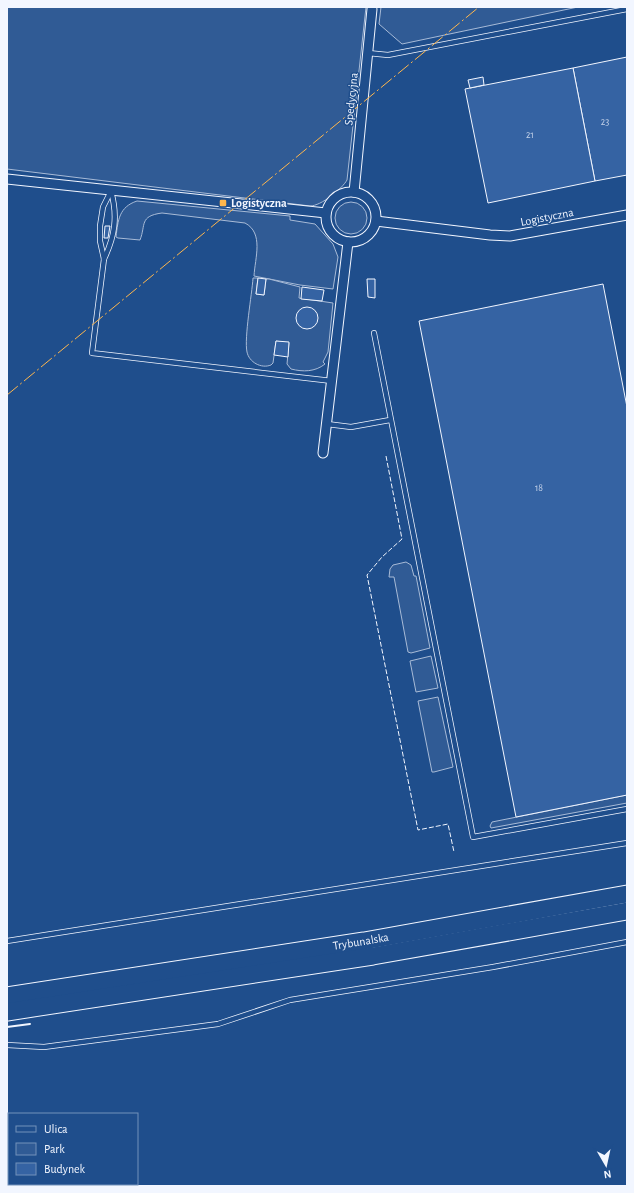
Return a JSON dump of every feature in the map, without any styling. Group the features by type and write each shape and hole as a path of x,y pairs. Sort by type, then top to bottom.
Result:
{"highway":[{"name":"Trybunalska","path":"7,996 364,941 627,894"},
{"name":"Trybunalska","path":"7,1012 213,982 627,911"}],"street":[{"name":"Spedycyjna","path":"354,192 372,9"},
{"path":"7,180 326,213"},
{"path":"354,192 370,202 376,213 376,221 369,235 363,240 348,242 335,237 331,232 328,226 326,213 333,200 346,193 354,192"},
{"name":"Logistyczna","path":"376,221 490,235 510,236 627,215"},
{"path":"324,453 348,242"}],"lane":[{"path":"368,53 388,55 627,9"},
{"path":"104,259 100,241 100,226 103,207 111,191"},
{"path":"111,191 116,218 113,241 104,259 92,352 332,381"},
{"path":"374,333 473,837 627,808"},
{"path":"327,424 351,427 390,420"},
{"path":"7,941 627,843"},
{"path":"7,1045 44,1047 218,1024 290,1000 493,967 627,942"}],"green space":[{"path":"7,7 366,7 347,180 341,188 331,196 320,203 310,206 7,169"},
{"path":"381,7 578,7 402,44 379,24"},
{"path":"137,201 290,216 290,220 315,224 333,244 338,257 333,289 300,285 254,276 257,254 255,233 251,227 245,223 162,213 150,216 147,219 140,240 116,237 120,215 126,207"},
{"path":"348,202 354,202 364,209 367,218 366,224 360,231 354,234 348,234 338,227 335,221 335,215 342,205"},
{"path":"253,278 258,278 256,294 264,295 266,279 269,279 300,287 299,298 333,303 328,352 323,362 325,364 317,369 309,371 291,369 287,364 289,343 276,341 273,363 271,365 263,366 256,364 250,359 246,345"},
{"path":"406,562 411,565 414,576 416,576 430,648 411,653 408,652 394,577 389,577 390,569 393,565"},
{"path":"431,656 438,688 416,692 410,661"},
{"path":"438,697 453,767 432,772 418,701"},
{"path":"627,795 627,803 491,828 490,826 492,822"}],"building":[{"path":"627,57 627,175 595,181 573,68"},
{"path":"573,68 595,181 488,203 465,89"},
{"path":"483,77 484,85 470,88 468,80"},
{"path":"105,226 110,226 108,238 104,238"},
{"path":"258,278 266,279 264,295 256,294"},
{"path":"367,279 375,279 375,298 368,297"},
{"path":"603,284 627,407 627,795 516,817 419,321"},
{"path":"302,287 324,290 322,301 301,299"},
{"path":"307,307 315,310 318,318 315,326 307,329 299,326 296,318 299,310"},
{"path":"276,341 289,342 288,357 274,355"}],"fence":[{"path":"386,456 402,539 382,557 367,575 418,830 448,824 454,852"}],"wall":[{"path":"7,1027 30,1024"}],"power":[{"path":"7,395 479,7"}],"place":[{"name":"Logistyczna","path":"223,203"}]}
